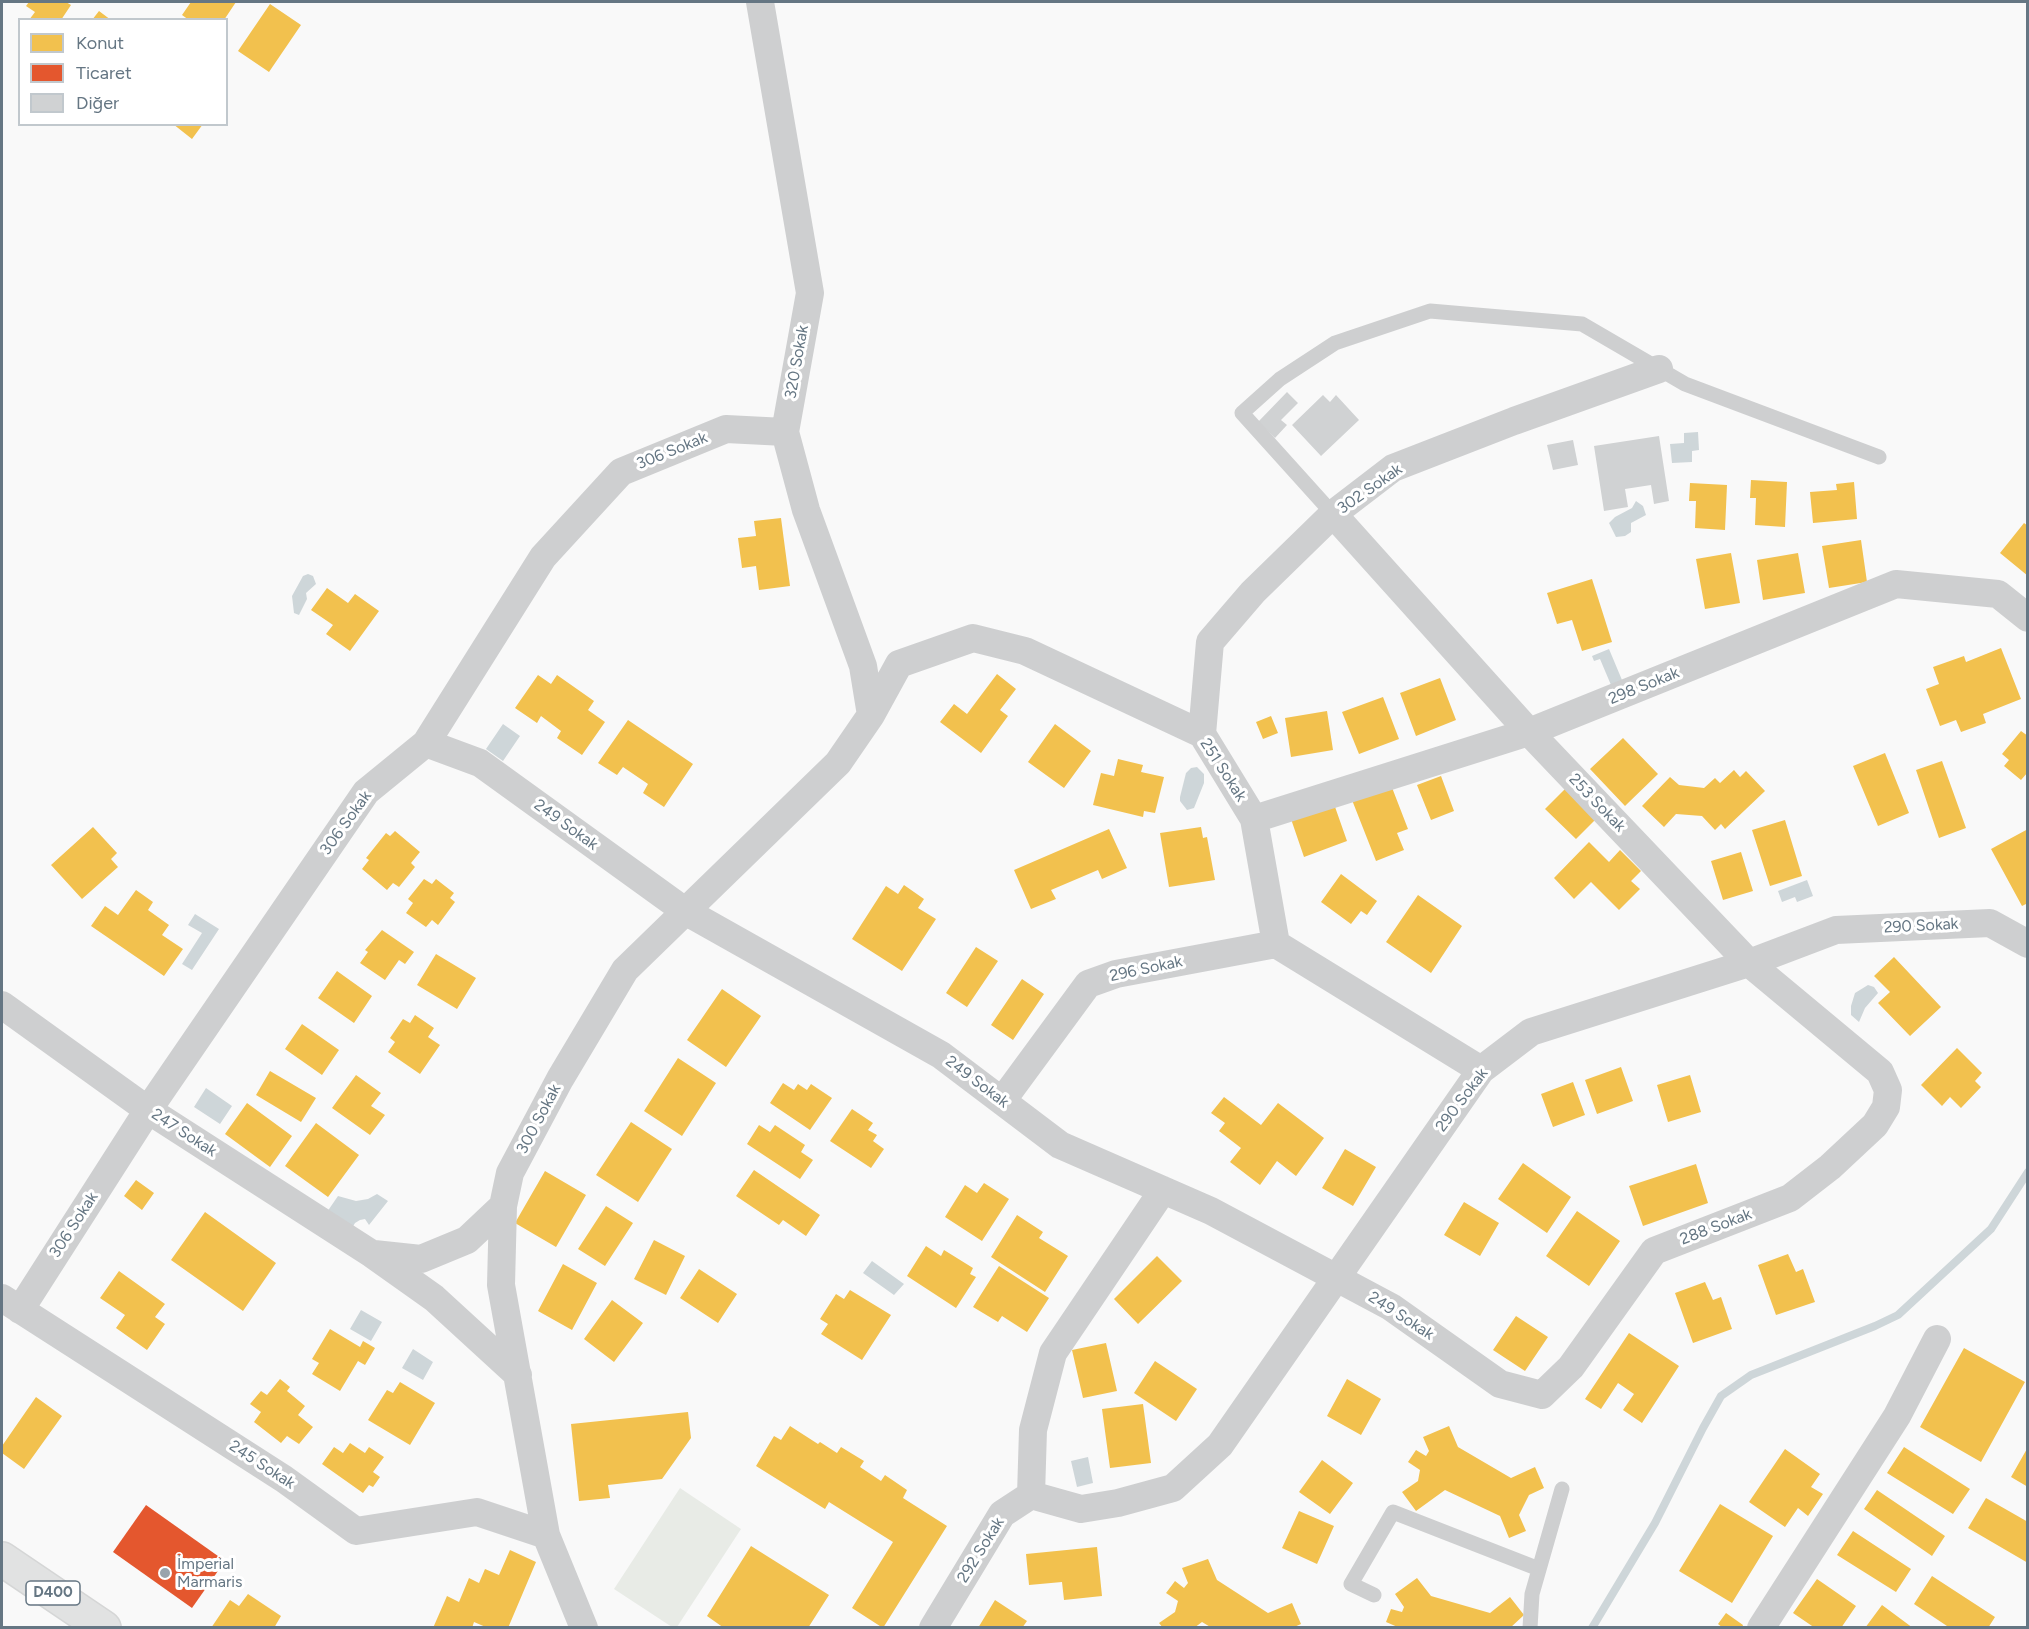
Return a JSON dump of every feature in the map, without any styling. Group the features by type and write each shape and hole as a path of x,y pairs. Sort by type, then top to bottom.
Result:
{"highway":[{"name":"D400","path":"2,1559 104,1628"}],"street":[{"name":"320 Sokak","path":"759,2 810,293 785,432 806,510 863,666 871,714"},
{"name":"302 Sokak","path":"1202,734 1210,642 1254,592 1333,514 1393,468 1514,421 1659,369"},
{"name":"306 Sokak","path":"11,1304 148,1110 366,792 426,743 543,557 621,471 726,429 785,432"},
{"name":"253 Sokak","path":"1333,514 1529,732 1749,963 1880,1072"},
{"name":"298 Sokak","path":"1254,819 1529,732 1896,584 1998,594 2028,618"},
{"name":"251 Sokak","path":"871,714 899,664 973,638 1024,651 1202,734 1254,819 1276,944"},
{"name":"300 Sokak","path":"584,1628 546,1534 501,1285 503,1206 510,1173 560,1079 625,970 838,763 871,714"},
{"name":"249 Sokak","path":"426,743 480,763 685,911 941,1055 1060,1145 1211,1211 1391,1307 1500,1384 1542,1395"},
{"name":"290 Sokak","path":"1032,1495 1081,1509 1118,1503 1173,1488 1221,1445 1481,1070 1531,1032 1749,963 1836,930 1990,923 2028,945"},
{"path":"1276,944 1481,1070"},
{"name":"296 Sokak","path":"1002,1101 1088,984 1116,974 1276,944"},
{"name":"247 Sokak","path":"2,1005 148,1110 372,1254 434,1298 518,1375"},
{"name":"288 Sokak","path":"1542,1395 1571,1367 1654,1251 1790,1198 1830,1167 1875,1125 1886,1107 1888,1090 1880,1072"},
{"path":"1032,1495 1033,1430 1053,1353 1163,1190"},
{"name":"247 Sokak","path":"372,1254 421,1258 467,1240 503,1206"},
{"name":"245 Sokak","path":"11,1304 284,1479 356,1531 477,1512 546,1534"},
{"path":"1764,1626 1897,1416 1937,1339"},
{"name":"292 Sokak","path":"933,1628 1002,1514 1032,1495"}],"lane":[{"path":"1333,514 1242,412 1280,379 1335,343 1430,311 1581,324 1685,384 1880,457"},
{"path":"1530,1628 1532,1594 1562,1488"},
{"path":"1374,1595 1351,1584 1393,1512 1539,1569"}],"shaded area":[{"path":"1698,432 1699,450 1692,451 1692,462 1672,463 1670,444 1684,443 1684,433"},
{"path":"1636,501 1643,506 1646,515 1631,523 1631,532 1625,536 1616,537 1609,523 1632,508"},
{"path":"308,574 313,576 316,584 306,593 307,599 299,615 294,613 292,596 303,576"},
{"path":"1609,649 1622,680 1611,685 1600,659 1594,661 1592,656"},
{"path":"503,724 520,736 503,761 486,749"},
{"path":"1197,767 1204,774 1204,783 1194,808 1187,810 1180,801 1180,797 1186,773 1191,768"},
{"path":"1807,880 1813,896 1797,902 1795,897 1782,902 1778,891"},
{"path":"195,914 219,929 192,970 182,964 202,933 188,925"},
{"path":"1868,985 1874,987 1878,993 1865,1008 1859,1022 1851,1015 1851,1006 1855,993"},
{"path":"206,1088 232,1106 220,1124 194,1107"},
{"path":"377,1194 388,1201 369,1225 365,1219 355,1223 352,1228 327,1212 338,1196 356,1201 368,1199"},
{"path":"872,1261 904,1284 894,1295 863,1273"},
{"path":"361,1310 382,1322 371,1341 350,1329"},
{"path":"413,1349 433,1362 423,1380 402,1368"},
{"path":"1088,1457 1093,1483 1077,1487 1071,1461"},
{"path":"680,1488 741,1529 677,1627 672,1627 614,1589"}],"building: Konut":[{"path":"29,2 66,2 71,5 62,18 30,18 35,12 26,6"},
{"path":"191,2 236,2 225,18 186,18 182,15"},
{"path":"270,4 301,25 269,72 238,51"},
{"path":"99,11 108,18 94,18"},
{"path":"176,126 202,126 192,139"},
{"path":"1751,480 1787,482 1785,527 1755,525 1756,498 1750,498"},
{"path":"1854,482 1857,519 1813,523 1810,492 1837,490 1836,484"},
{"path":"1690,483 1727,485 1725,530 1695,528 1696,501 1689,501"},
{"path":"781,518 790,586 759,590 756,566 742,568 738,538 756,536 754,521"},
{"path":"2024,523 2028,526 2028,576 2000,553"},
{"path":"1861,540 1867,582 1829,588 1822,546"},
{"path":"1731,553 1740,603 1705,609 1696,559"},
{"path":"1798,553 1805,593 1763,600 1757,560"},
{"path":"1592,579 1612,642 1582,651 1572,620 1557,624 1547,593"},
{"path":"327,588 348,603 355,594 379,611 350,651 326,634 333,625 311,610"},
{"path":"2001,648 2021,699 1983,714 1986,723 1961,732 1956,720 1940,726 1926,689 1939,684 1933,667 1964,656 1966,662"},
{"path":"997,674 1016,689 1000,710 1008,716 981,753 940,722 954,704 967,714"},
{"path":"538,675 551,684 557,675 594,701 588,710 605,722 582,755 557,738 561,731 541,716 537,723 515,708"},
{"path":"1440,678 1456,720 1416,736 1400,693"},
{"path":"1383,697 1399,739 1359,754 1342,712"},
{"path":"1327,711 1333,750 1291,757 1285,718"},
{"path":"1271,716 1278,733 1263,739 1256,722"},
{"path":"628,720 693,764 664,807 643,793 648,784 623,767 617,775 598,763"},
{"path":"1055,724 1091,751 1064,788 1028,762"},
{"path":"2021,731 2028,736 2028,772 2021,780 2004,766 2009,760 2002,754"},
{"path":"1623,738 1658,774 1625,806 1590,769"},
{"path":"1885,753 1909,813 1878,826 1853,766"},
{"path":"1118,759 1143,765 1141,772 1164,777 1155,813 1144,811 1143,817 1093,805 1101,773 1114,776"},
{"path":"1942,761 1966,828 1939,838 1916,770"},
{"path":"1734,770 1740,777 1746,771 1765,791 1725,829 1721,824 1715,830 1702,816 1676,814 1664,827 1642,806 1670,777 1679,785 1704,788 1715,778 1720,783"},
{"path":"1441,776 1454,811 1431,820 1417,785"},
{"path":"1391,785 1408,829 1397,833 1404,850 1376,861 1352,800"},
{"path":"1567,787 1598,817 1576,839 1545,809"},
{"path":"1334,804 1347,841 1304,857 1291,819"},
{"path":"1785,820 1802,876 1770,886 1752,830"},
{"path":"93,827 117,853 111,859 118,867 82,899 51,865"},
{"path":"1201,827 1203,838 1207,837 1215,880 1169,887 1160,833"},
{"path":"1109,829 1127,868 1102,879 1098,870 1051,890 1056,899 1031,909 1014,870"},
{"path":"2028,829 2028,903 2022,906 1991,849"},
{"path":"395,831 420,852 411,863 415,867 399,887 393,883 387,890 362,869 369,860 366,858 386,833 390,836"},
{"path":"1589,842 1609,862 1620,850 1641,871 1631,881 1640,889 1619,910 1591,882 1574,899 1554,878"},
{"path":"1741,852 1753,891 1723,900 1711,861"},
{"path":"1341,874 1377,901 1367,915 1361,911 1351,924 1321,902"},
{"path":"424,879 432,884 436,879 454,893 450,898 455,902 438,925 432,920 426,927 406,913 413,903 408,899"},
{"path":"904,885 924,899 918,908 936,919 902,971 852,939 886,886 898,894"},
{"path":"136,890 153,902 148,910 169,925 162,935 183,949 164,976 91,926 105,906 118,915"},
{"path":"1418,895 1462,926 1431,973 1386,942"},
{"path":"382,930 414,952 405,964 399,960 385,980 360,963 368,952 365,950"},
{"path":"976,947 998,961 967,1007 946,993"},
{"path":"436,954 476,978 457,1009 417,985"},
{"path":"1894,957 1941,1007 1910,1036 1878,1003 1890,992 1874,976"},
{"path":"337,971 372,996 354,1023 318,998"},
{"path":"1022,979 1044,994 1013,1040 991,1025"},
{"path":"722,989 761,1016 726,1067 687,1040"},
{"path":"415,1015 434,1028 428,1037 440,1045 420,1074 388,1052 395,1042 390,1038 403,1019 410,1023"},
{"path":"302,1024 339,1050 322,1075 285,1049"},
{"path":"1957,1048 1982,1073 1975,1081 1981,1087 1961,1108 1950,1097 1942,1106 1921,1085"},
{"path":"678,1058 716,1083 682,1136 644,1111"},
{"path":"1621,1067 1633,1101 1597,1114 1585,1080"},
{"path":"270,1071 316,1098 301,1122 256,1095"},
{"path":"356,1075 381,1093 371,1106 385,1115 370,1135 332,1108"},
{"path":"1690,1075 1701,1112 1668,1122 1657,1085"},
{"path":"1573,1082 1585,1115 1553,1127 1541,1094"},
{"path":"783,1083 794,1090 798,1084 807,1090 811,1084 832,1098 810,1130 770,1103"},
{"path":"1224,1097 1261,1125 1278,1103 1324,1138 1296,1176 1277,1161 1260,1185 1230,1162 1241,1148 1219,1131 1225,1123 1211,1113"},
{"path":"247,1103 292,1136 270,1167 225,1134"},
{"path":"852,1109 873,1123 868,1130 877,1135 873,1141 884,1149 871,1168 830,1141"},
{"path":"631,1122 672,1149 638,1202 596,1175"},
{"path":"316,1123 359,1155 328,1197 285,1166"},
{"path":"759,1125 770,1132 775,1125 805,1145 801,1152 813,1160 800,1179 747,1144"},
{"path":"1345,1149 1376,1167 1353,1206 1322,1188"},
{"path":"1523,1163 1571,1197 1547,1233 1498,1199"},
{"path":"1696,1164 1708,1203 1643,1226 1629,1186"},
{"path":"754,1170 820,1215 806,1236 783,1220 779,1225 736,1196"},
{"path":"545,1171 586,1195 556,1247 515,1223"},
{"path":"136,1180 154,1193 142,1210 124,1196"},
{"path":"984,1183 1009,1199 982,1241 945,1217 965,1185 977,1193"},
{"path":"1464,1202 1499,1223 1480,1256 1444,1235"},
{"path":"606,1206 633,1223 605,1266 578,1249"},
{"path":"1577,1211 1620,1241 1589,1286 1546,1256"},
{"path":"205,1212 276,1263 243,1311 171,1260"},
{"path":"1017,1215 1043,1232 1039,1238 1068,1256 1045,1292 991,1257"},
{"path":"654,1240 685,1256 666,1295 634,1279"},
{"path":"926,1246 941,1256 944,1250 973,1268 970,1274 976,1277 956,1308 907,1276"},
{"path":"1788,1254 1796,1272 1803,1269 1815,1302 1776,1315 1758,1265"},
{"path":"1157,1256 1182,1281 1138,1324 1114,1299"},
{"path":"563,1264 597,1283 572,1330 538,1311"},
{"path":"999,1266 1049,1298 1027,1332 1002,1316 998,1322 973,1307"},
{"path":"699,1269 737,1294 718,1323 680,1298"},
{"path":"119,1271 165,1304 155,1317 165,1324 147,1350 116,1328 125,1315 100,1298"},
{"path":"1705,1282 1713,1300 1721,1297 1732,1329 1693,1343 1675,1293"},
{"path":"850,1290 891,1315 862,1360 821,1334 828,1324 820,1319 836,1294 844,1299"},
{"path":"612,1300 643,1323 614,1362 584,1339"},
{"path":"1516,1316 1548,1337 1525,1371 1493,1350"},
{"path":"330,1329 360,1347 363,1341 375,1348 365,1365 358,1361 340,1391 312,1374 319,1363 312,1359"},
{"path":"1629,1333 1679,1366 1642,1423 1623,1410 1634,1394 1618,1383 1601,1409 1585,1399"},
{"path":"1106,1343 1117,1391 1083,1398 1072,1350"},
{"path":"1964,1348 2025,1382 1981,1462 1920,1427"},
{"path":"1155,1361 1197,1389 1176,1421 1134,1393"},
{"path":"280,1379 290,1387 287,1391 305,1406 298,1415 313,1427 299,1444 287,1436 281,1443 254,1422 261,1412 250,1404 261,1391 267,1395"},
{"path":"1347,1379 1381,1399 1361,1435 1327,1416"},
{"path":"400,1382 435,1403 410,1445 368,1420 387,1390 393,1393"},
{"path":"36,1397 62,1416 24,1469 2,1453 2,1446"},
{"path":"1143,1404 1151,1463 1110,1468 1102,1409"},
{"path":"688,1412 691,1438 662,1479 608,1485 610,1498 579,1501 571,1424"},
{"path":"790,1426 837,1453 841,1447 864,1461 860,1467 881,1481 885,1475 907,1490 903,1498 947,1526 883,1628 852,1608 893,1542 829,1502 825,1509 756,1466 774,1436 781,1440"},
{"path":"1449,1426 1458,1447 1511,1478 1535,1467 1544,1488 1529,1495 1519,1515 1526,1531 1509,1538 1500,1516 1445,1490 1416,1511 1402,1492 1418,1481 1420,1470 1408,1462 1416,1450 1426,1456 1429,1451 1423,1437"},
{"path":"350,1443 365,1453 369,1447 384,1457 373,1472 380,1477 373,1487 369,1485 363,1493 322,1464 334,1447 343,1453"},
{"path":"1904,1447 1970,1489 1953,1514 1887,1473"},
{"path":"2028,1447 2028,1487 2011,1477"},
{"path":"1785,1449 1820,1474 1811,1487 1823,1494 1808,1516 1798,1508 1785,1527 1749,1502"},
{"path":"1322,1460 1353,1483 1330,1514 1299,1492"},
{"path":"1877,1490 1945,1536 1932,1556 1864,1509"},
{"path":"1986,1498 2028,1522 2028,1563 1968,1528"},
{"path":"1720,1504 1773,1536 1732,1603 1679,1571"},
{"path":"1299,1511 1334,1526 1317,1564 1282,1548"},
{"path":"1853,1531 1911,1569 1896,1592 1837,1555"},
{"path":"751,1546 829,1595 808,1628 724,1628 707,1616"},
{"path":"1097,1547 1102,1596 1064,1600 1062,1582 1029,1585 1026,1554"},
{"path":"510,1550 536,1562 508,1628 488,1628 474,1622 472,1628 433,1628 447,1596 459,1602 469,1578 479,1583 485,1569 499,1575"},
{"path":"1208,1559 1217,1580 1268,1613 1292,1603 1301,1624 1292,1628 1212,1628 1202,1622 1194,1628 1163,1628 1159,1623 1175,1612 1178,1601 1166,1593 1175,1581 1184,1588 1188,1583 1182,1568"},
{"path":"1932,1576 1995,1617 1988,1628 1950,1628 1914,1604"},
{"path":"1417,1578 1431,1596 1490,1613 1510,1597 1524,1615 1510,1628 1400,1628 1386,1622 1391,1609 1402,1612 1404,1607 1395,1594"},
{"path":"1817,1579 1856,1606 1841,1628 1815,1628 1793,1613"},
{"path":"248,1594 281,1616 274,1628 211,1628 230,1600 239,1606"},
{"path":"995,1600 1027,1621 1022,1628 978,1628"},
{"path":"1882,1605 1913,1628 1865,1628"},
{"path":"1726,1613 1743,1625 1742,1628 1723,1628 1718,1624"}],"building: Ticaret":[{"path":"146,1505 225,1561 192,1608 113,1552"}],"building: Diğer":[{"path":"1287,392 1298,403 1281,420 1287,425 1275,438 1258,422"},
{"path":"1323,395 1330,402 1336,395 1359,420 1321,456 1292,425"},
{"path":"1659,436 1669,501 1654,504 1651,485 1625,489 1628,507 1604,511 1594,446"},
{"path":"1573,440 1578,465 1553,470 1547,445"}],"waterway":[{"path":"1592,1628 1655,1523 1721,1396 1751,1375 1898,1315 1991,1229 2028,1172"}],"place":[{"name":"İmperial Marmaris","path":"165,1573"}]}
